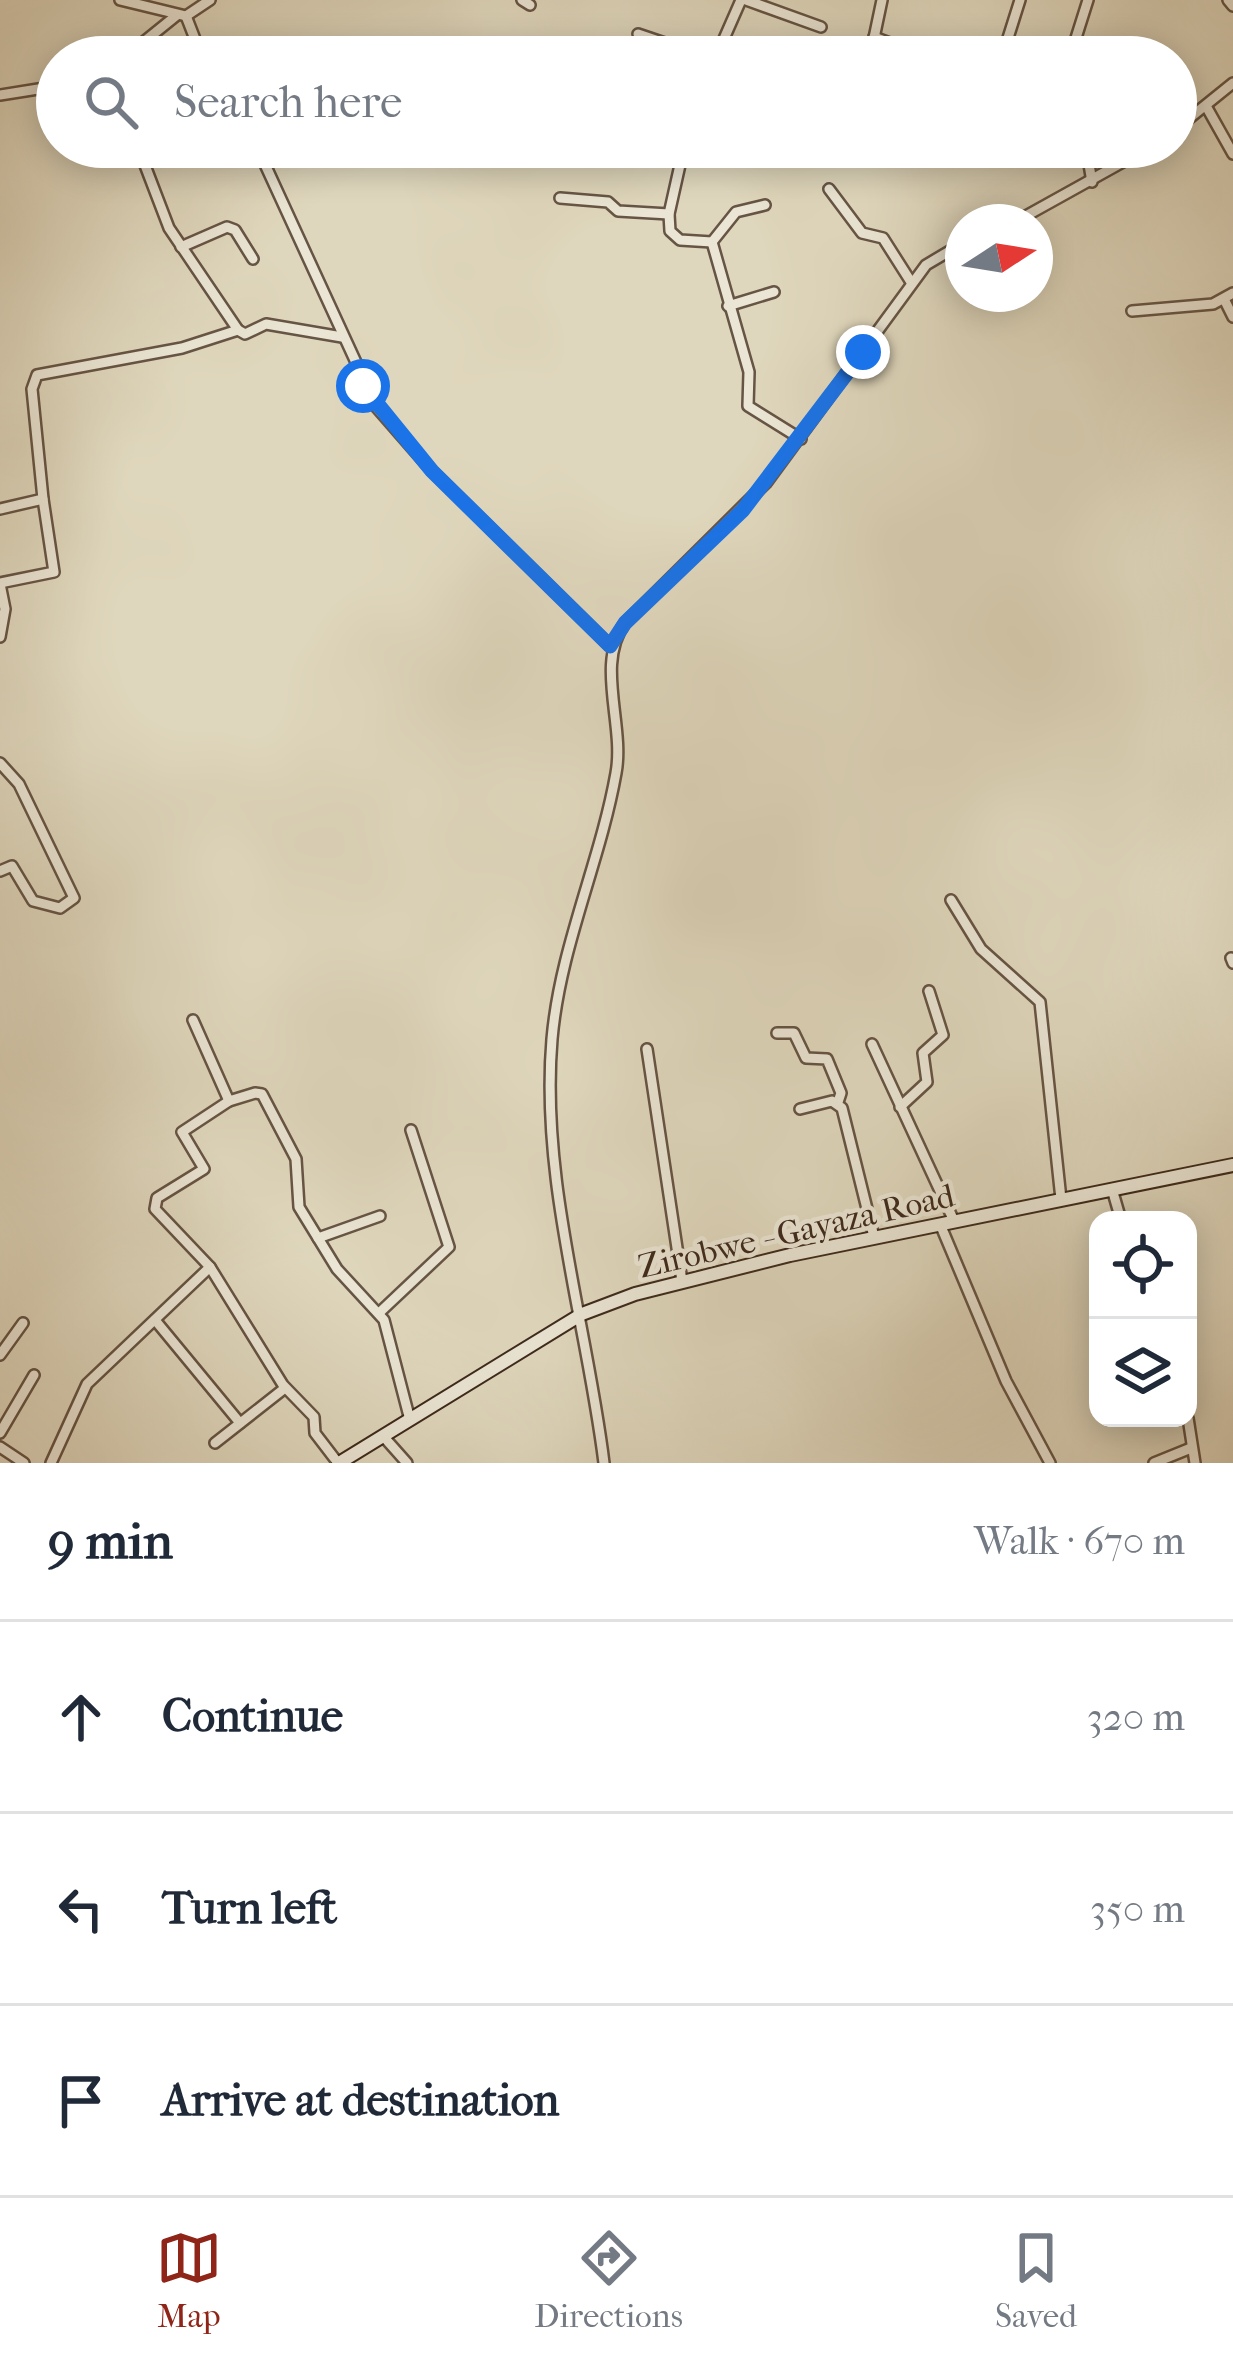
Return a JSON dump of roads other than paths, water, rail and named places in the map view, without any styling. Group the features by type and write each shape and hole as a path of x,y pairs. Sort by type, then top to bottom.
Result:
{"street":[{"path":"120,0 182,15"},
{"path":"154,36 210,0"},
{"path":"726,36 743,0 821,27"},
{"path":"874,36 882,0"},
{"path":"1009,36 1020,0"},
{"path":"1077,36 1088,0"},
{"path":"182,15 192,36"},
{"path":"638,34 644,36"},
{"path":"1197,113 1233,83"},
{"path":"0,95 36,89"},
{"path":"1206,106 1233,154"},
{"path":"147,168 181,247 238,331 245,334 266,324 343,337"},
{"path":"266,168 363,386 393,429 610,646"},
{"path":"679,168 668,214 674,237 712,242"},
{"path":"1090,168 1092,182"},
{"path":"1050,204 1115,168"},
{"path":"829,189 862,233 883,238 911,282"},
{"path":"560,198 608,202 618,211 668,214"},
{"path":"712,242 736,212 765,205"},
{"path":"181,247 227,227 235,230 253,259"},
{"path":"712,242 749,372 748,406 801,439"},
{"path":"604,1463 561,1208 550,1077 563,975 617,769 610,646 638,610 743,510 801,439 911,282 945,253"},
{"path":"728,306 774,292"},
{"path":"1132,311 1228,296 1233,317"},
{"path":"0,637 5,615 0,584 54,572 34,378 238,331"},
{"path":"0,509 43,499"},
{"path":"0,763 20,784 74,898 60,908 33,901 12,866 0,871"},
{"path":"951,900 982,949 1040,1002 1061,1199"},
{"path":"900,1107 927,1082 923,1053 944,1035 929,991"},
{"path":"194,1020 229,1101"},
{"path":"777,1033 794,1033 806,1058 827,1059 841,1093 838,1102 874,1237"},
{"path":"872,1043 1006,1382 1050,1463"},
{"path":"647,1049 682,1281"},
{"path":"339,1463 315,1433 314,1417 295,1392 285,1388 210,1267 154,1202 203,1172 182,1132 229,1101 262,1094 296,1159 294,1198 337,1269 379,1313 410,1420"},
{"path":"800,1109 838,1102"},
{"path":"379,1313 449,1247 411,1130"},
{"name":"Zirobwe - Gayaza Road","path":"339,1463 582,1314 682,1281 874,1237 1233,1165"},
{"path":"1112,1189 1118,1211"},
{"path":"318,1238 380,1216"},
{"path":"51,1463 86,1384 210,1267"},
{"path":"155,1320 241,1423"},
{"path":"0,1355 23,1323"},
{"path":"0,1433 34,1375"},
{"path":"214,1443 285,1388"},
{"path":"1189,1427 1195,1463"},
{"path":"383,1436 407,1463"},
{"path":"0,1447 24,1463"},
{"path":"1154,1463 1191,1448"}]}
